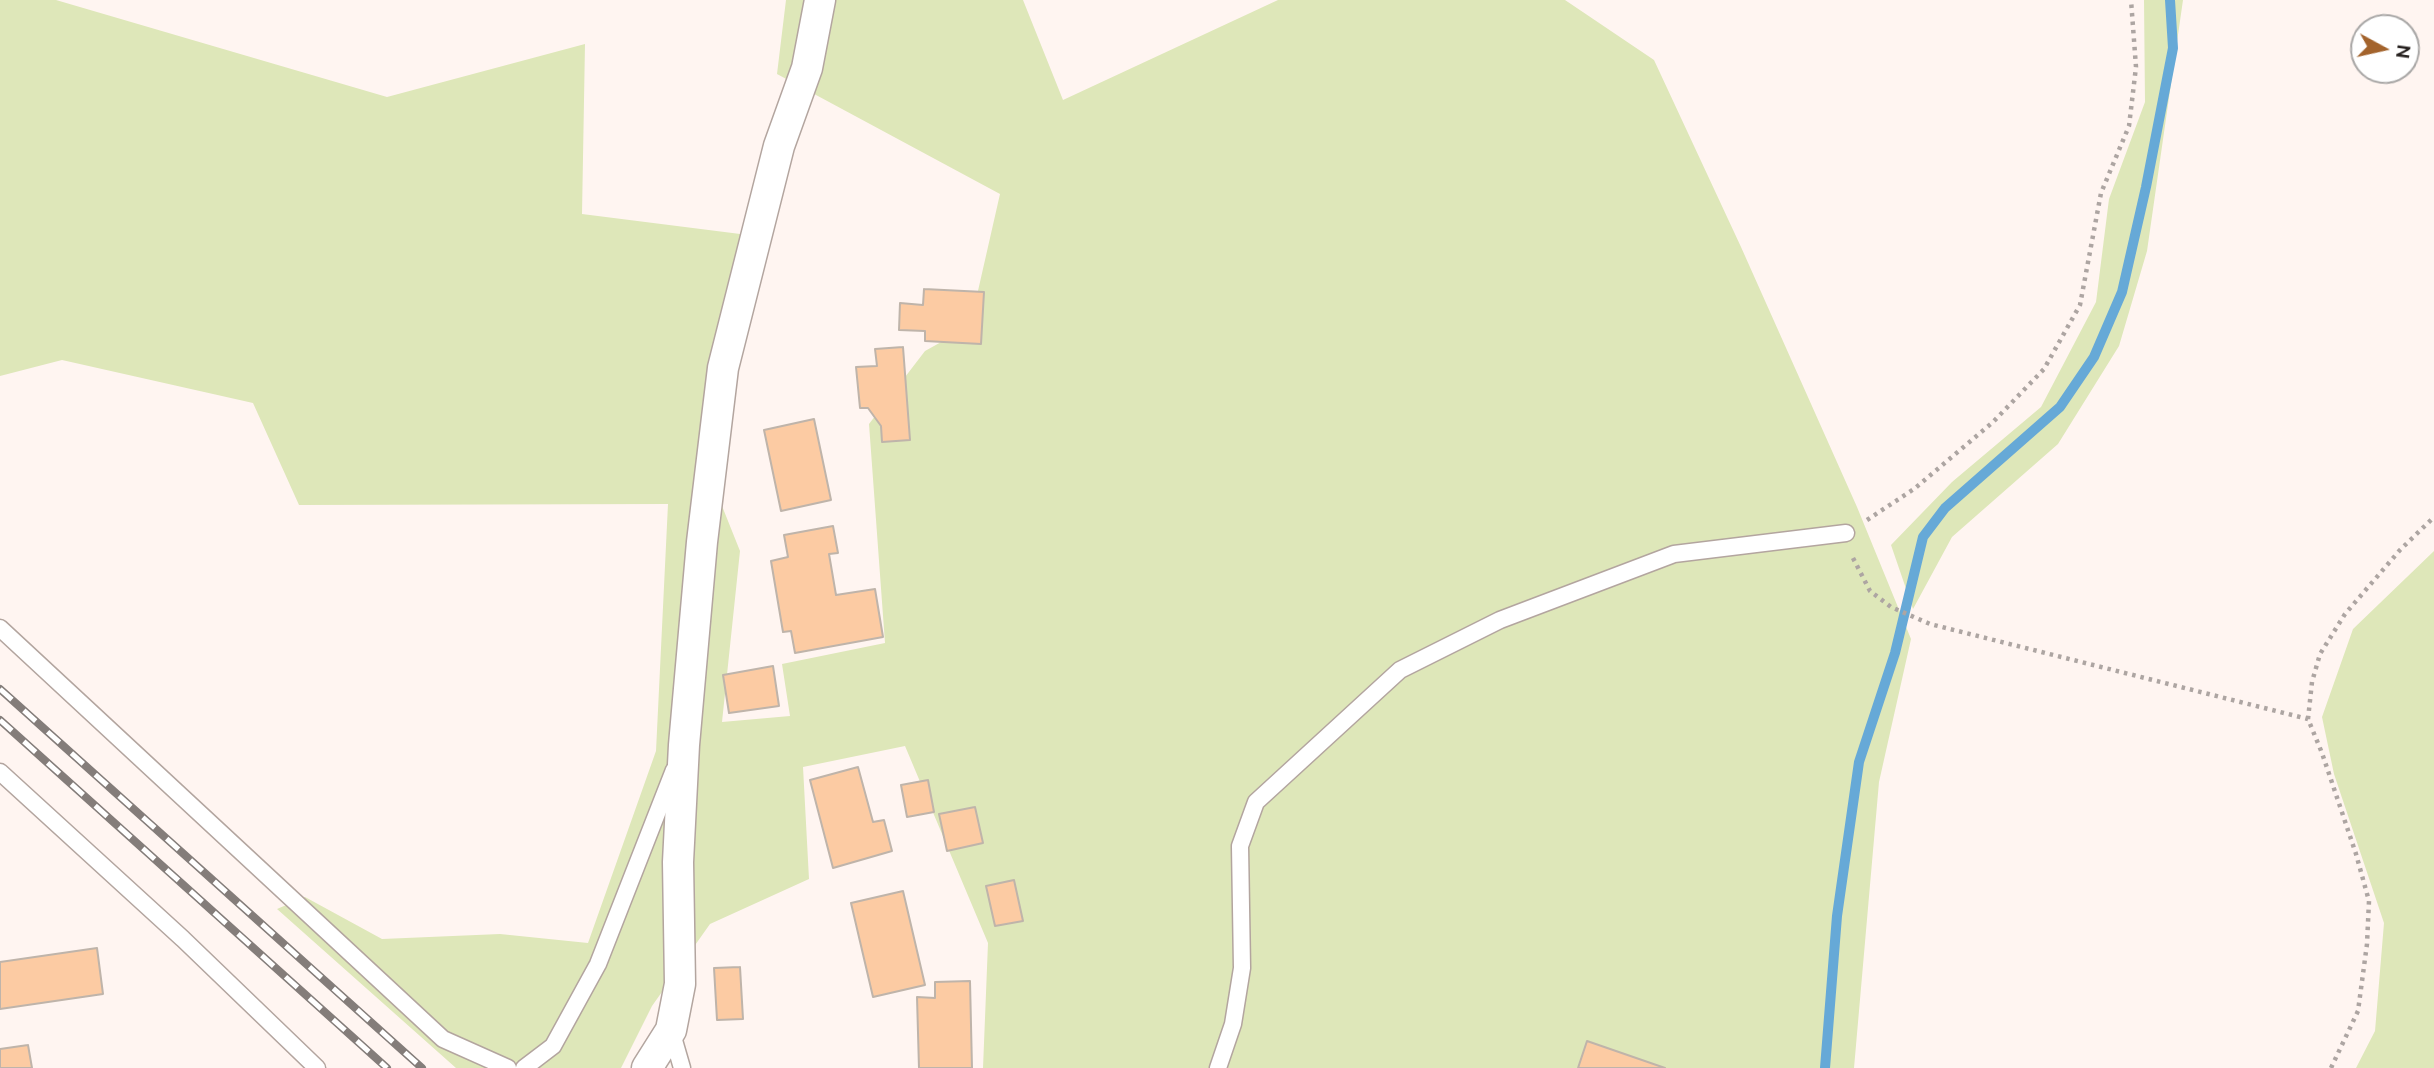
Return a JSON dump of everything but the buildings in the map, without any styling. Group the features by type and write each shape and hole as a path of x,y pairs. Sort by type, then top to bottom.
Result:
{"street":[{"path":"647,1068 671,1030 680,984 678,862 684,745 702,542 723,368 779,146 807,68 820,0"}],"lane":[{"path":"1218,1068 1233,1024 1242,968 1240,846 1256,802 1400,670 1500,621 1674,554 1846,533"},
{"path":"0,628 443,1039 508,1068"},
{"path":"524,1068 553,1046 598,964 684,745"},
{"path":"0,772 183,939 317,1068"},
{"path":"671,1030 682,1068"}],"path":[{"path":"2131,0 2136,67 2129,126 2101,193 2080,304 2044,369 1993,422 1914,489 1846,533 1852,556 1870,591 1891,607 1930,624 2308,719"},
{"path":"2331,1068 2358,1011 2367,944 2368,901 2348,829 2308,719 2312,682 2320,654 2345,614 2400,550 2434,517"}],"green space":[{"path":"0,0 56,0 387,97 585,44 582,214 764,237 728,371 720,501 740,551 722,722 790,716 782,664 885,643 869,424 925,351 970,326 1000,194 777,74 786,0 1023,0 1063,100 1278,0 1565,0 1654,60 1857,507 1911,639 1879,782 1854,1068 983,1068 988,943 905,746 803,767 809,879 710,924 652,1006 621,1068 456,1068 277,909 305,897 382,939 500,934 588,943 656,751 668,504 299,505 253,403 62,360 0,376"},
{"path":"2144,0 2183,0 2147,251 2119,346 2058,444 1952,537 1913,609 1891,545 1952,482 2041,407 2096,302 2109,199 2145,102"},
{"path":"2434,551 2434,1068 2356,1068 2375,1031 2384,923 2334,774 2322,717 2353,629"}],"waterway":[{"path":"1825,1068 1837,916 1859,762 1895,653 1923,537 1945,508 2060,407 2094,357 2122,292 2146,187 2173,48 2170,0"}],"railway":[{"path":"0,689 422,1068"},
{"path":"0,720 387,1068"}]}
